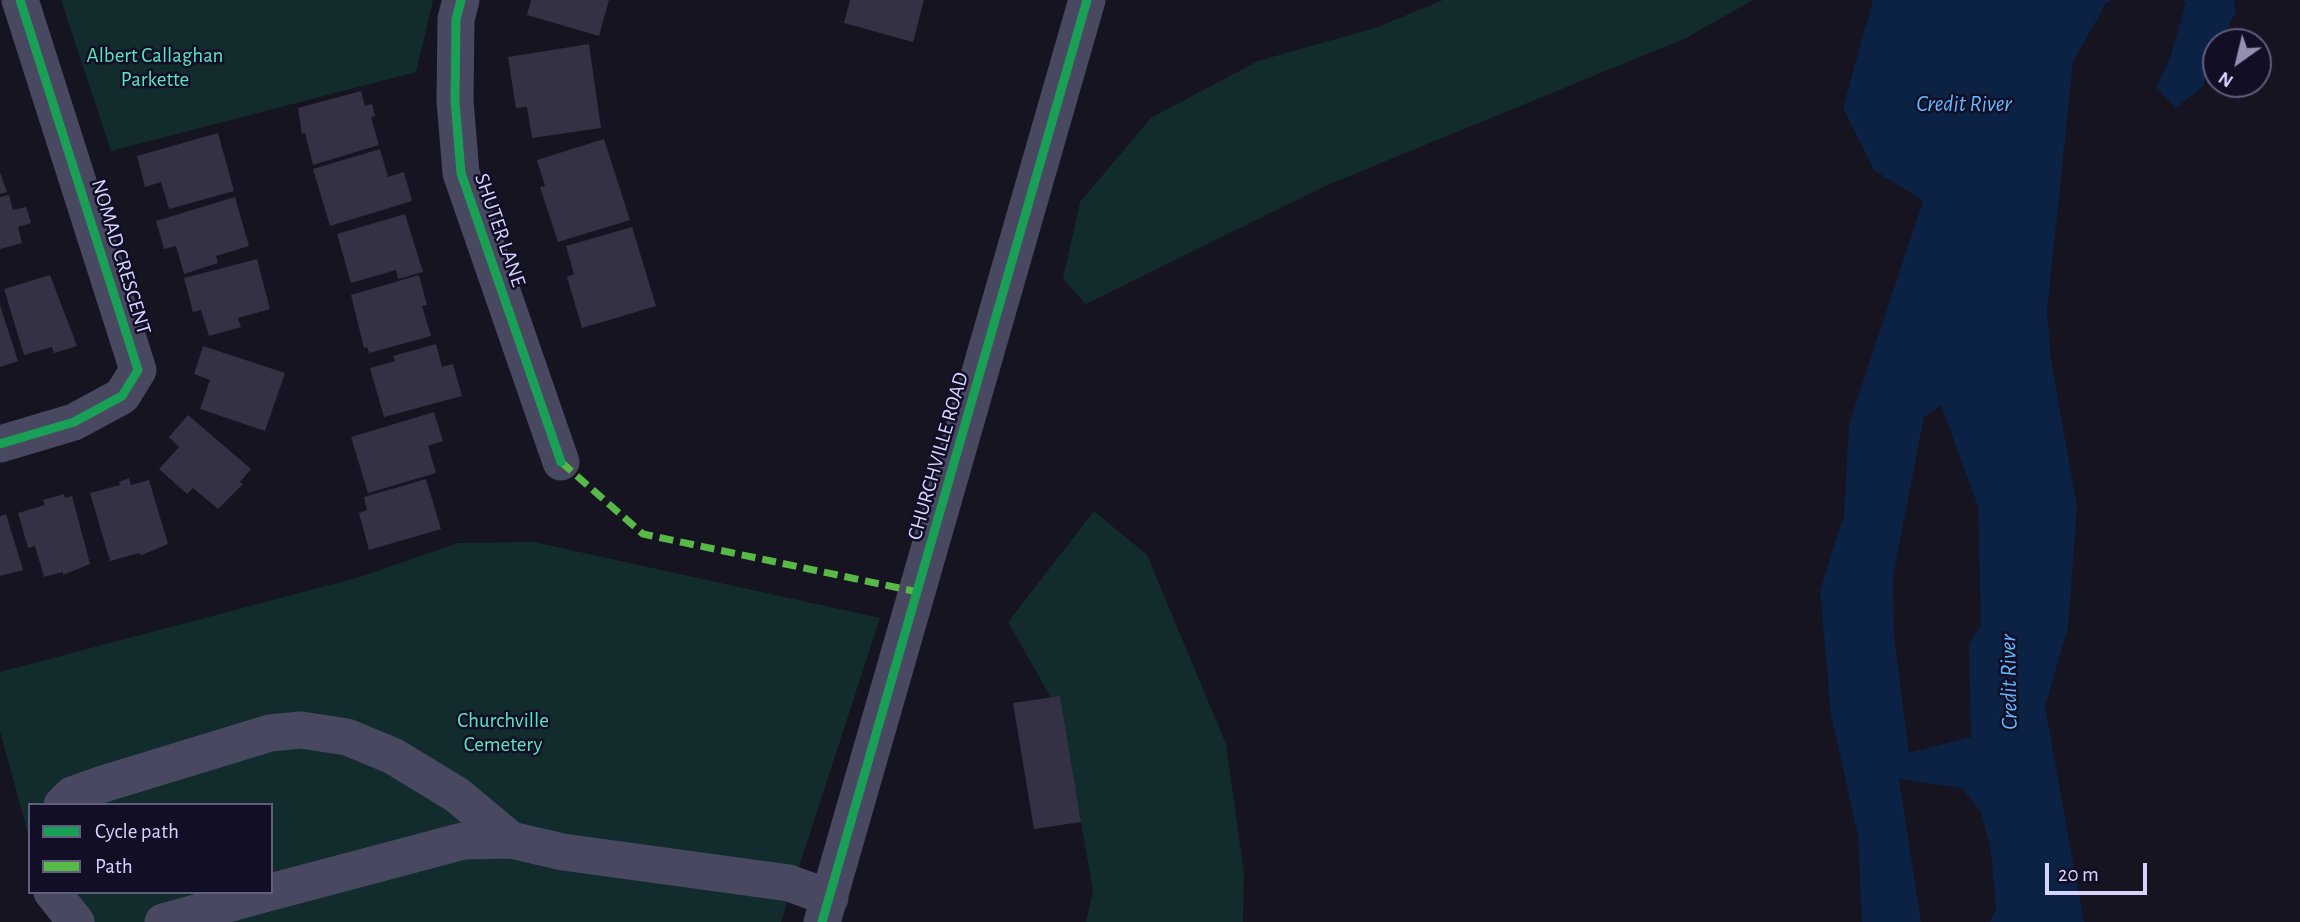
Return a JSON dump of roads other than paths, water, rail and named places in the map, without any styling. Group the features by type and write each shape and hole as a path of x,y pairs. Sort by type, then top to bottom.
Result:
{"street":[{"name":"NOMAD CRESCENT","path":"0,444 74,422 122,396 138,370 20,0"},
{"name":"SHUTER LANE","path":"461,0 456,19 455,101 461,173 561,462"},
{"name":"CHURCHVILLE ROAD","path":"826,910 1087,0"},
{"path":"64,803 72,795 103,784 270,733 301,730 347,737 393,756 457,795 511,839"},
{"path":"273,891 463,841 511,839 563,852 789,883 826,910"},
{"path":"54,894 76,922"},
{"path":"163,922 264,894"}],"water":[{"name":"Credit River","path":"1873,0 2112,0 2106,3 2073,62 2047,311 2051,360 2077,507 2068,627 2045,707 2084,922 1990,922 1996,909 1991,850 1981,812 1962,788 1899,779 1921,922 1862,922 1858,836 1831,714 1820,591 1844,515 1849,424 1923,201 1874,170 1843,108","holes":["1941,405 1978,506 1981,625 1969,644 1971,737 1909,753 1894,636 1893,576 1924,417"]},
{"path":"2178,0 2234,0 2236,11 2228,28 2202,28 2202,87 2176,108 2156,87 2171,56 2186,2"}],"park label":[{"name":"Albert Callaghan Parkette","path":"155,68"},
{"name":"Churchville Cemetery","path":"503,733"}]}
